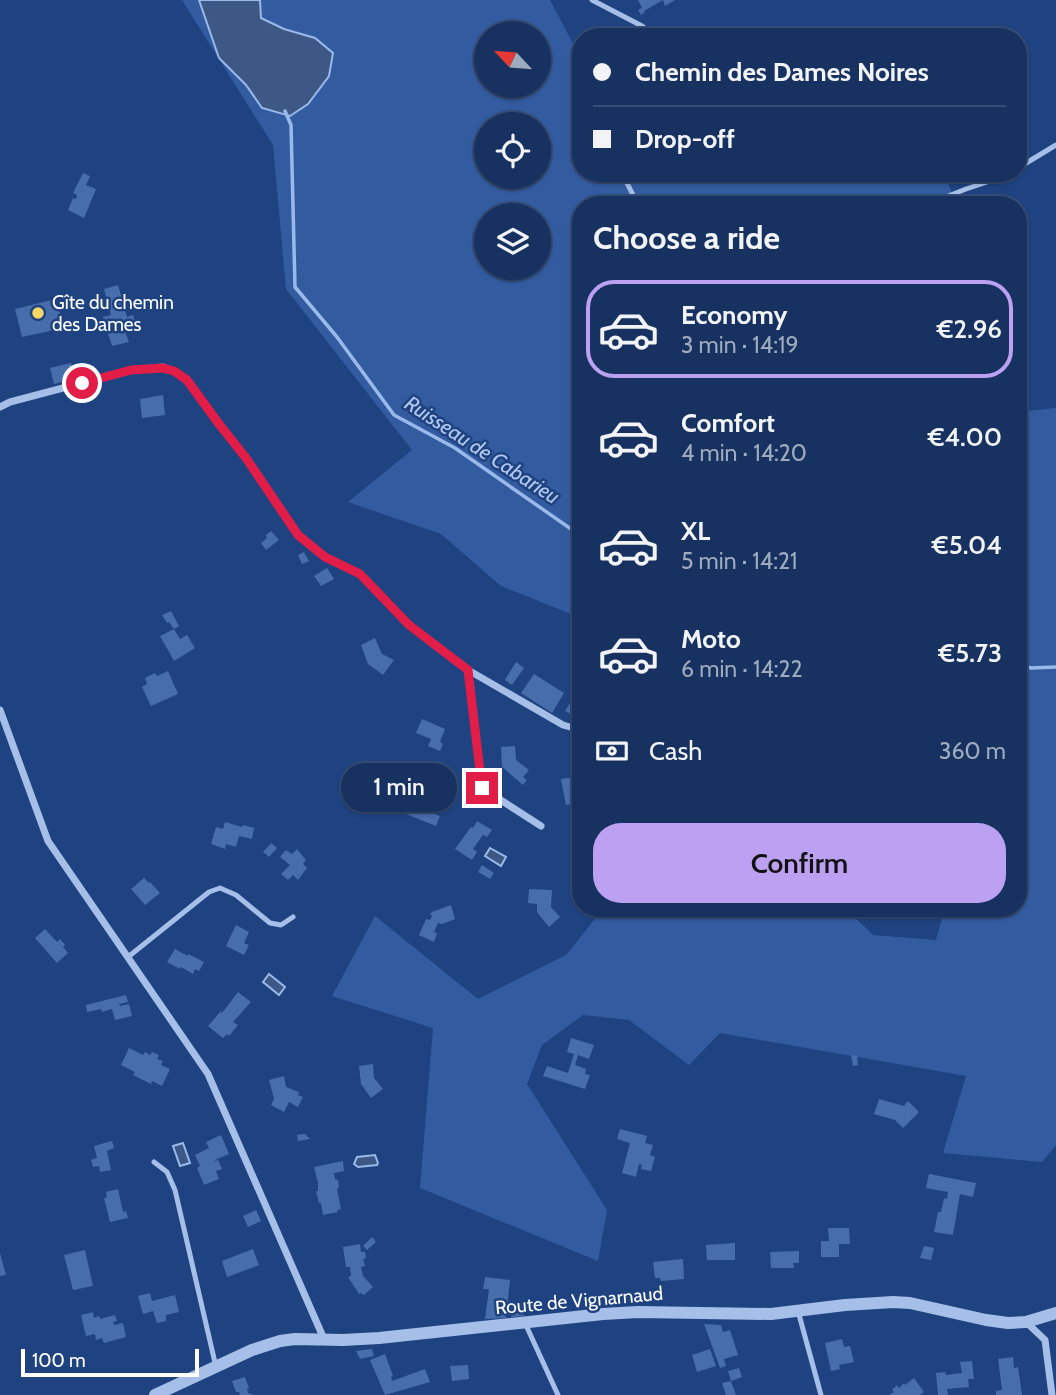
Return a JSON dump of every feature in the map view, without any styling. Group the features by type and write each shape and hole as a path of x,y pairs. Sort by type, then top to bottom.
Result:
{"street":[{"path":"0,407 131,370 163,368 174,371 187,380 246,458 298,535 325,557 360,574 409,625 468,670 563,725 572,728"},
{"path":"468,670 482,788 541,826"},
{"path":"0,710 48,841 208,1074 324,1339"},
{"name":"Route de Vignarnaud","path":"155,1395 252,1350 295,1339 379,1338 603,1314 638,1312 748,1315 893,1301 1008,1323 1026,1322 1056,1313"},
{"path":"1026,1322 1045,1340 1052,1395"}],"lane":[{"path":"592,0 644,28"},
{"path":"1027,163 1056,145"},
{"path":"947,196 986,182"},
{"path":"128,957 209,892 220,888 236,895 270,923 281,925 293,917"},
{"path":"154,1162 167,1172 175,1190 216,1367"},
{"path":"798,1311 821,1395"},
{"path":"525,1323 558,1395"}],"shaded area":[{"path":"182,0 550,0 572,42 572,182 948,182 953,196 572,196 572,614 501,586 441,534 348,502 412,450 286,289 273,145"},
{"path":"199,0 260,0 261,18 284,29 315,38 333,53 329,76 308,104 290,116 262,108 246,85 219,58"},
{"path":"1056,408 1056,1145 1042,1162 943,1153 966,1076 720,1033 689,1065 629,1020 583,1015 542,1045 527,1084 607,1210 598,1261 420,1188 433,1028 332,996 375,916 478,999 566,955 597,917 854,917 873,935 936,940 942,917 1027,917 1027,411"},
{"path":"490,848 506,857 501,866 485,856"},
{"path":"269,974 285,987 279,995 263,982"},
{"path":"183,1143 190,1163 180,1166 173,1146"},
{"path":"375,1155 377,1165 358,1167 354,1164 357,1157"}],"building":[{"path":"638,0 663,0 641,15 638,10 642,8"},
{"path":"663,0 675,0 665,6"},
{"path":"83,173 90,176 86,185 96,189 84,218 68,210 73,198 76,199 77,195 73,193"},
{"path":"118,285 127,317 133,315 137,329 125,331 129,342 112,346 103,317 111,315 104,289"},
{"name":"Gîte du chemin des Dames","path":"56,299 64,328 22,337 15,309"},
{"path":"71,363 76,378 54,384 50,368"},
{"path":"163,395 165,415 142,418 140,399"},
{"path":"271,531 279,540 266,550 261,543"},
{"path":"304,552 309,561 302,564 298,555"},
{"path":"327,568 334,579 321,586 314,576"},
{"path":"171,611 179,626 174,629 162,615"},
{"path":"174,629 180,639 187,635 195,648 174,661 160,636"},
{"path":"375,638 382,654 394,660 383,675 368,664 361,645"},
{"path":"516,662 524,668 512,685 505,680"},
{"path":"168,671 178,694 151,706 142,687 147,684 145,678"},
{"path":"534,674 564,693 552,713 521,693"},
{"path":"570,703 572,704 572,715 565,711"},
{"path":"422,719 445,729 440,751 428,746 431,739 416,733"},
{"path":"515,746 516,760 529,770 523,777 527,780 523,785 502,767 501,747"},
{"path":"572,777 572,804 566,805 561,779"},
{"path":"405,802 440,816 436,826 401,812"},
{"path":"477,821 492,830 487,837 483,835 473,849 477,852 472,860 455,849"},
{"path":"225,822 254,828 252,839 239,836 236,847 226,844 225,849 211,844 216,827 223,829"},
{"path":"271,843 277,848 269,857 263,852"},
{"path":"297,849 306,860 303,864 307,868 298,880 293,875 288,880 281,874 290,865 280,857 286,850 292,854"},
{"path":"482,865 494,873 490,879 478,872"},
{"path":"144,878 160,893 145,905 131,889"},
{"path":"529,889 552,890 551,907 560,917 549,927 537,912 537,904 528,903"},
{"path":"451,905 455,919 438,923 434,942 419,935 426,919 430,920 432,912"},
{"path":"236,925 249,932 244,943 249,945 244,955 226,946"},
{"path":"45,929 57,942 60,939 68,953 57,963 35,938"},
{"path":"175,949 204,962 199,971 195,969 193,974 167,962"},
{"path":"238,992 251,1002 233,1022 238,1025 229,1036 227,1034 223,1038 208,1026"},
{"path":"126,995 128,1002 119,1004 129,1004 132,1016 115,1020 112,1009 87,1012 86,1005"},
{"path":"571,1038 594,1045 589,1059 578,1055 575,1065 586,1069 585,1074 590,1075 585,1089 543,1076 547,1066 568,1073 574,1054 567,1052"},
{"path":"129,1048 143,1055 145,1052 150,1055 152,1052 159,1055 157,1059 163,1061 161,1065 170,1069 162,1086 133,1075 135,1072 121,1065"},
{"path":"851,1055 857,1056 858,1065 853,1066"},
{"path":"373,1064 374,1078 383,1089 371,1098 361,1084 359,1066"},
{"path":"284,1076 286,1087 299,1092 298,1095 303,1097 298,1107 289,1102 284,1112 271,1105 274,1099 269,1080"},
{"path":"879,1099 904,1106 908,1101 919,1112 903,1128 895,1120 874,1114"},
{"path":"620,1129 647,1136 645,1143 653,1145 650,1155 655,1157 651,1171 641,1169 642,1165 639,1164 636,1177 622,1173 630,1143 617,1139"},
{"path":"305,1134 310,1139 298,1141 297,1135"},
{"path":"221,1135 229,1154 215,1160 218,1160 222,1169 216,1171 219,1179 204,1185 195,1155 209,1148 206,1142"},
{"path":"112,1141 114,1148 107,1151 111,1170 100,1172 99,1166 93,1167 91,1160 97,1158 94,1146"},
{"path":"343,1161 344,1171 334,1173 335,1179 338,1180 341,1209 323,1215 316,1191 318,1183 314,1167"},
{"path":"929,1174 976,1183 973,1197 960,1194 953,1235 934,1232 938,1212 941,1212 948,1192 926,1188"},
{"path":"118,1189 123,1212 126,1211 128,1218 110,1222 104,1198 107,1198 106,1192"},
{"path":"256,1210 261,1221 248,1227 243,1216"},
{"path":"828,1228 849,1228 850,1244 839,1244 839,1257 821,1257 821,1241 829,1241"},
{"path":"372,1237 376,1242 367,1250 363,1246"},
{"path":"735,1243 735,1260 707,1260 706,1245"},
{"path":"360,1244 361,1252 365,1252 366,1258 363,1259 365,1266 361,1267 363,1276 373,1287 364,1295 359,1294 348,1277 351,1276 350,1267 346,1267 343,1247"},
{"path":"924,1246 934,1248 931,1260 920,1258"},
{"path":"253,1249 259,1265 227,1277 222,1261"},
{"path":"85,1250 93,1286 73,1290 64,1255"},
{"path":"799,1251 799,1263 793,1263 794,1268 771,1268 770,1252"},
{"path":"0,1253 6,1275 0,1276"},
{"path":"683,1259 684,1279 661,1281 660,1278 655,1278 653,1262"},
{"path":"485,1277 510,1280 506,1318 485,1319 489,1289 483,1289"},
{"path":"150,1293 152,1301 175,1295 179,1312 166,1315 166,1321 157,1323 153,1311 143,1314 138,1296"},
{"path":"524,1311 524,1316 511,1317 512,1313"},
{"path":"93,1312 94,1318 99,1316 100,1319 115,1315 117,1321 113,1322 114,1325 123,1323 126,1337 104,1343 102,1338 96,1340 95,1334 86,1336 81,1315"},
{"path":"704,1324 721,1325 723,1332 730,1330 738,1355 724,1359 726,1366 720,1368"},
{"path":"842,1339 844,1347 850,1346 854,1362 839,1365 840,1369 831,1371 825,1343"},
{"path":"372,1349 374,1356 360,1359 356,1351"},
{"path":"710,1349 716,1366 697,1372 692,1355"},
{"path":"385,1354 393,1376 392,1381 425,1369 430,1382 385,1395 370,1360"},
{"path":"1013,1357 1014,1368 1018,1367 1022,1395 996,1395 996,1391 1002,1390 998,1359"},
{"path":"972,1361 974,1379 968,1379 969,1387 947,1389 948,1395 938,1395 936,1373 962,1373 960,1362"},
{"path":"468,1365 469,1379 452,1381 450,1366"},
{"path":"739,1368 742,1377 731,1381 728,1371"},
{"path":"245,1377 248,1393 254,1395 240,1395 236,1392 232,1381"},
{"path":"914,1378 924,1392 920,1395 889,1395 897,1385 899,1388"},
{"path":"731,1381 736,1395 726,1395 722,1383"}],"waterway":[{"name":"Ruisseau de Cabarieu","path":"285,111 291,125 295,287 337,337 394,415 455,448 572,530"},
{"name":"Ruisseau de Cabarieu","path":"1027,667 1056,667"}],"place":[{"name":"Gîte du chemin des Dames","path":"38,313"}],"route":[{"path":"82,383 131,370 163,368 174,371 187,380 246,458 298,535 325,557 360,574 409,625 468,670 482,788"}]}
